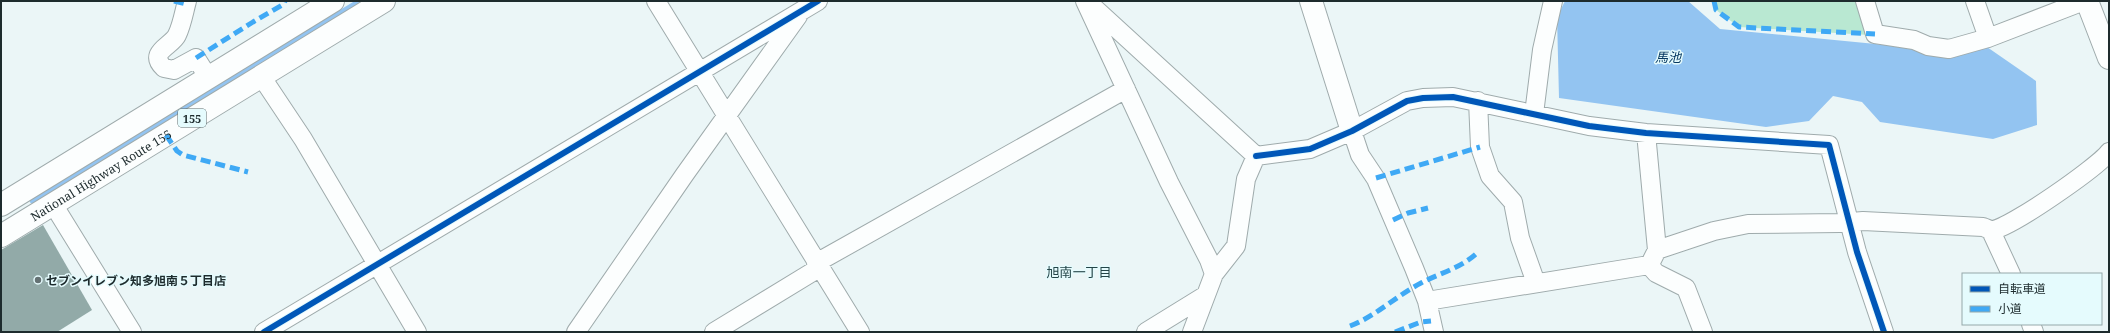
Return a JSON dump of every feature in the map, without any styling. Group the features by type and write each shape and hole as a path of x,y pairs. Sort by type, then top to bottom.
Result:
{"main road":[{"name":"155","path":"1,205 333,1"},
{"name":"National Highway Route 155","path":"1,236 384,1"},
{"path":"1310,1 1352,131"},
{"path":"2085,1 2109,58"}],"street":[{"path":"187,1 178,34 160,52 160,61 164,68 174,70 196,58 208,77"},
{"path":"656,1 817,265 860,332"},
{"path":"264,332 700,73 806,6 818,1"},
{"path":"1086,1 1169,182 1209,260 1214,274"},
{"path":"1086,1 1256,156 1310,149 1352,131 1407,102 1423,98 1453,97 1478,101 1589,126 1646,133 1829,145 1857,252 1884,332"},
{"path":"1534,114 1542,50 1553,1"},
{"path":"1865,1 1875,34 1914,40 1928,46 1949,49 1988,38 2085,1"},
{"path":"1975,1 1988,38"},
{"path":"576,332 685,174 806,6"},
{"path":"261,76 303,138 326,179 379,263 417,332"},
{"path":"714,332 817,265 1126,89"},
{"path":"1478,101 1480,147 1490,176 1513,202 1520,238 1536,283"},
{"path":"1352,131 1360,155 1376,179 1427,301 1434,332"},
{"path":"1646,133 1653,257 1656,273 1686,288 1703,332"},
{"path":"1427,301 1536,283 1653,257 1714,231 1748,224 1840,224 1850,222 1983,228 1991,231 2005,226 2071,184 2109,152"},
{"path":"1192,332 1214,274 1236,246 1246,179 1256,156"},
{"path":"53,204 132,332"},
{"path":"1991,231 2011,273"},
{"path":"1146,332 1206,295"}],"green space":[{"path":"1714,1 1858,1 1869,35 1739,27 1716,10"}],"water":[{"name":"馬池","path":"1565,1 1688,1 1720,29 1958,52 1987,47 2036,81 2037,125 1993,139 1880,122 1862,102 1833,96 1809,121 1766,127 1559,98 1557,17"}],"building":[{"name":"セブンイレブン知多旭南５丁目店","path":"43,225 92,310 57,332 1,332 1,250"}],"waterway":[{"path":"32,201 359,1"}],"marked path":[{"path":"174,1 186,4"},
{"path":"196,58 284,4 285,1"},
{"path":"1714,1 1716,10 1739,27 1875,34"},
{"path":"166,135 177,151 183,155 248,172"},
{"path":"1376,178 1480,147"},
{"path":"1393,220 1408,213 1428,208"},
{"path":"1350,326 1369,317 1428,279 1464,263 1477,253"},
{"path":"1395,332 1421,322 1431,321"}],"cycle path":[{"path":"264,332 818,1"},
{"path":"1256,156 1310,149 1352,131 1407,101 1423,98 1453,97 1589,126 1646,133 1829,145 1857,252 1884,332"}],"place":[{"name":"セブンイレブン知多旭南５丁目店","path":"38,280"}],"district":[{"name":"旭南一丁目","path":"1079,272"}]}
